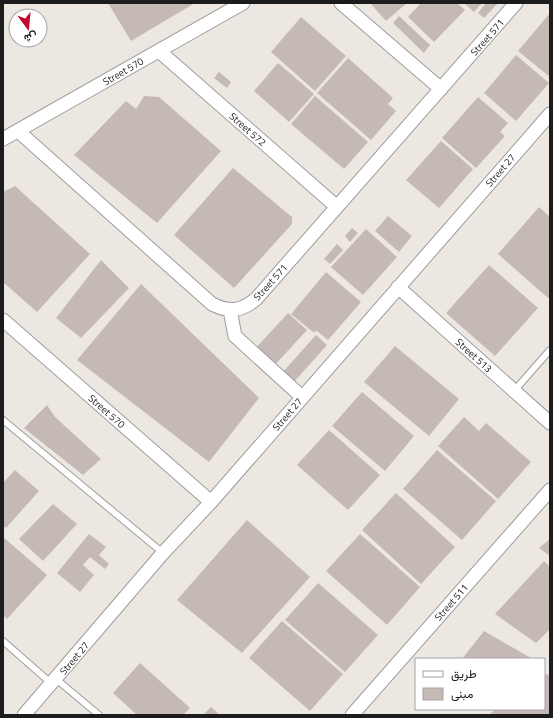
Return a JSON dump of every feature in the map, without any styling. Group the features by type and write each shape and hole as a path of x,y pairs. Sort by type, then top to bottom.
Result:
{"street":[{"name":"Street 570","path":"3,139 243,3"},
{"path":"341,3 441,89"},
{"name":"Street 571","path":"230,310 240,309 249,305 256,299 516,3"},
{"name":"Street 572","path":"159,51 337,207"},
{"name":"Street 27","path":"24,715 163,553 211,502 550,114"},
{"path":"18,131 212,304 230,310 235,336 302,398"},
{"name":"Street 513","path":"398,287 550,423"},
{"name":"Street 570","path":"3,320 211,502"},
{"name":"Street 511","path":"352,715 550,490"}],"lane":[{"path":"514,391 550,350"},
{"path":"3,420 163,553"},
{"path":"3,642 99,715"}],"building":[{"path":"108,3 195,3 131,41"},
{"path":"370,3 407,3 386,21"},
{"path":"421,3 457,3 465,10 434,42 408,17"},
{"path":"464,3 482,3 474,12"},
{"path":"486,3 498,3 484,18 478,13"},
{"path":"550,13 550,77 518,51"},
{"path":"399,16 430,45 424,53 393,23"},
{"path":"301,17 346,56 315,91 271,52"},
{"path":"516,55 549,83 516,121 484,93"},
{"path":"348,58 393,98 388,104 396,111 371,140 317,93"},
{"path":"278,63 314,94 289,122 254,91"},
{"path":"219,72 231,82 227,88 214,78"},
{"path":"144,96 159,97 221,151 157,223 74,155 126,101 136,109"},
{"path":"315,96 368,142 344,169 291,124"},
{"path":"478,97 508,123 500,132 505,136 476,168 442,138"},
{"path":"441,141 473,169 439,208 406,180"},
{"path":"233,168 292,217 292,224 234,288 174,235"},
{"path":"15,186 90,254 37,312 3,282 3,192"},
{"path":"539,207 550,217 550,296 548,298 498,254"},
{"path":"388,216 412,236 399,252 375,231"},
{"path":"352,228 358,233 350,242 345,236"},
{"path":"366,229 397,257 363,295 331,267"},
{"path":"337,244 343,250 330,264 324,259"},
{"path":"101,260 129,288 81,338 56,318"},
{"path":"489,265 538,308 495,356 446,313"},
{"path":"326,272 361,302 328,340 317,331 313,332 291,314"},
{"path":"141,284 259,398 209,462 77,360"},
{"path":"288,313 307,330 273,367 254,350"},
{"path":"316,335 327,345 293,383 282,373"},
{"path":"395,346 459,399 429,436 364,382"},
{"path":"362,392 414,436 385,471 332,426"},
{"path":"47,405 55,417 101,459 83,475 24,428"},
{"path":"464,417 479,431 486,423 531,462 498,499 438,446"},
{"path":"329,430 380,475 348,510 297,465"},
{"path":"437,450 496,501 462,540 403,489"},
{"path":"15,470 39,491 6,528 3,526 3,483"},
{"path":"396,493 455,547 421,584 362,530"},
{"path":"53,504 77,524 43,561 19,539"},
{"path":"247,520 310,577 242,653 177,600"},
{"path":"89,534 106,547 99,555 109,564 105,569 90,557 83,565 94,575 80,592 57,573"},
{"path":"360,534 420,587 387,625 326,571"},
{"path":"3,537 47,575 7,619 3,615"},
{"path":"550,539 550,556 539,548"},
{"path":"544,561 550,567 550,629 536,643 495,614"},
{"path":"318,583 378,635 345,672 285,620"},
{"path":"282,621 343,674 310,711 249,658"},
{"path":"484,631 531,658 463,658"},
{"path":"140,663 190,708 183,715 137,715 113,693"},
{"path":"545,674 550,676 550,715 489,715 495,710 545,710"},
{"path":"211,707 220,715 203,715"}]}
